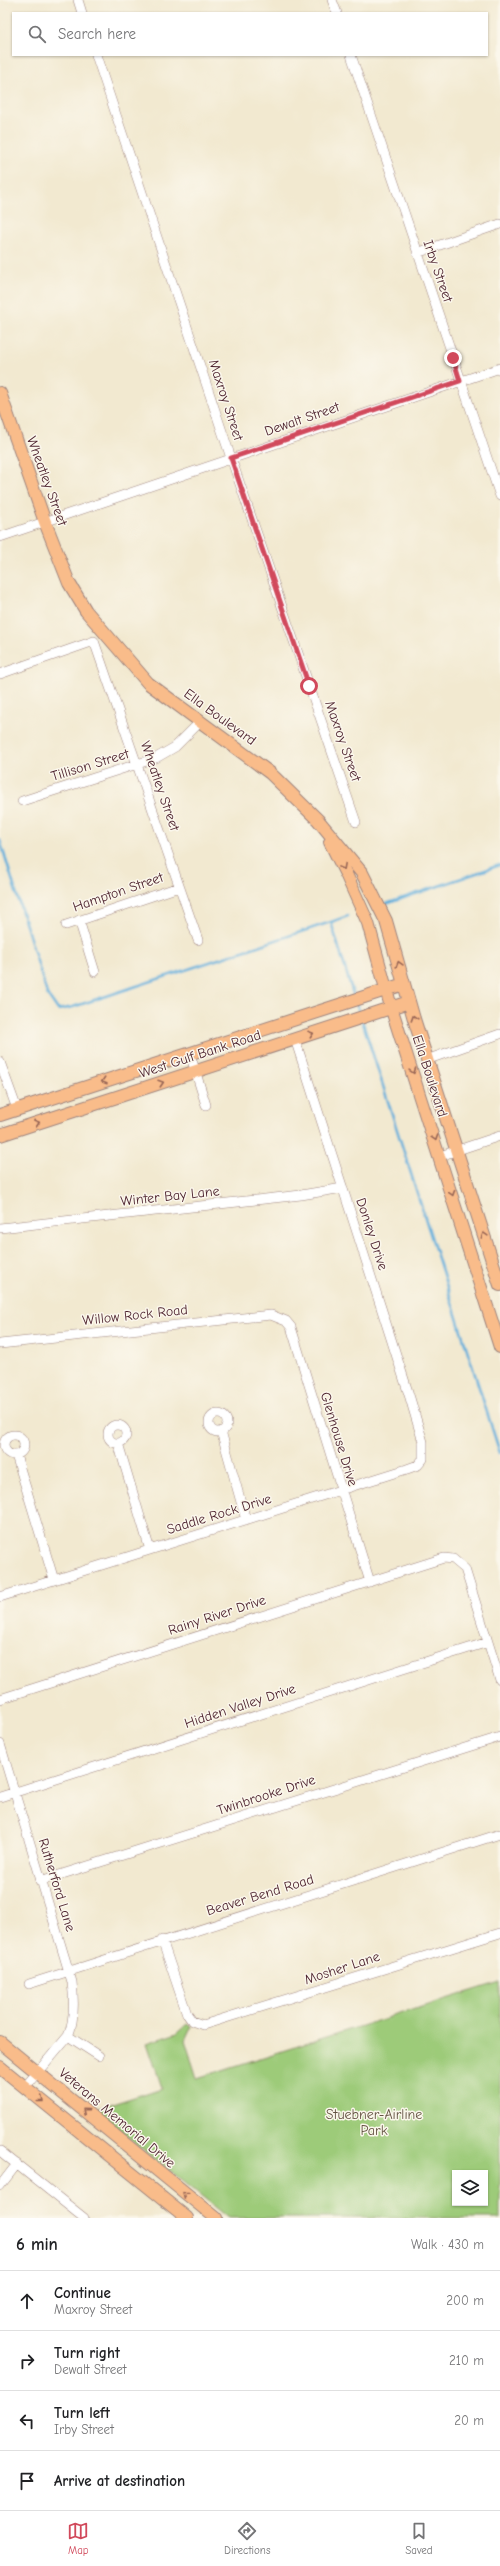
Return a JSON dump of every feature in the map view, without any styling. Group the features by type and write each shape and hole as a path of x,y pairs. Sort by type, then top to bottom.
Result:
{"main road":[{"name":"Wheatley Street","path":"0,393 2,407 69,583 86,611 108,636"},
{"name":"Ella Boulevard","path":"108,636 148,683 270,773 318,820 362,873 386,920 409,1002 429,1059 500,1285"},
{"name":"Ella Boulevard","path":"318,820 346,874 368,923 386,989 500,1347"},
{"name":"West Gulf Bank Road","path":"0,1115 190,1054 367,994 404,984"},
{"name":"West Gulf Bank Road","path":"0,1135 409,1002"},
{"name":"Veterans Memorial Drive","path":"0,2042 216,2218"},
{"path":"0,2067 187,2218"},
{"path":"160,2196 172,2183"}],"street":[{"path":"78,0 82,12"},
{"path":"332,0 337,12"},
{"name":"Maxroy Street","path":"96,56 231,458 356,822"},
{"name":"Irby Street","path":"351,56 500,496"},
{"path":"417,253 500,224"},
{"name":"Dewalt Street","path":"0,537 500,368"},
{"name":"Wheatley Street","path":"0,674 94,642 198,940"},
{"name":"Tillison Street","path":"22,801 156,758 175,747 201,721"},
{"name":"Hampton Street","path":"66,925 179,887"},
{"path":"79,920 95,972"},
{"path":"429,1059 500,1034"},
{"name":"Donley Drive","path":"295,1039 422,1439"},
{"path":"190,1054 206,1105"},
{"path":"0,1062 17,1109"},
{"path":"440,1156 500,1136"},
{"name":"Winter Bay Lane","path":"0,1228 301,1195 343,1188"},
{"name":"Willow Rock Road","path":"0,1344 272,1315"},
{"name":"Glenhouse Drive","path":"272,1315 286,1321 291,1328 370,1582"},
{"path":"221,1431 246,1520"},
{"name":"Saddle Rock Drive","path":"0,1597 418,1465 423,1459 424,1452 422,1439"},
{"path":"118,1443 150,1550"},
{"path":"16,1455 54,1580"},
{"name":"Rainy River Drive","path":"0,1699 443,1559 453,1559 465,1569 488,1642"},
{"path":"488,1642 500,1680"},
{"name":"Hidden Valley Drive","path":"0,1797 488,1642"},
{"name":"Twinbrooke Drive","path":"40,1880 500,1737"},
{"name":"Rutherford Lane","path":"0,1744 68,1970 74,1997 72,2028 68,2036 25,2087"},
{"name":"Beaver Bend Road","path":"29,1984 162,1940 500,1834"},
{"name":"Mosher Lane","path":"162,1940 187,2014 192,2021 203,2025 211,2024 500,1933"},
{"path":"68,2036 98,2056"},
{"path":"0,2150 84,2218"},
{"path":"0,2186 17,2164"}],"green space":[{"name":"Stuebner-Airline Park","path":"500,1982 500,2218 229,2218 94,2110 162,2088 147,2043 177,2033 187,2024 191,2027 185,2040 197,2078"}],"waterway":[{"path":"0,840 47,994 58,1010 73,1007 331,922 354,997"},
{"path":"386,904 500,865"},
{"path":"331,922 348,916"},
{"path":"356,1003 360,1014"},
{"path":"362,1020 500,1453"}],"route":[{"path":"309,686 231,458 460,381 453,358"}]}
